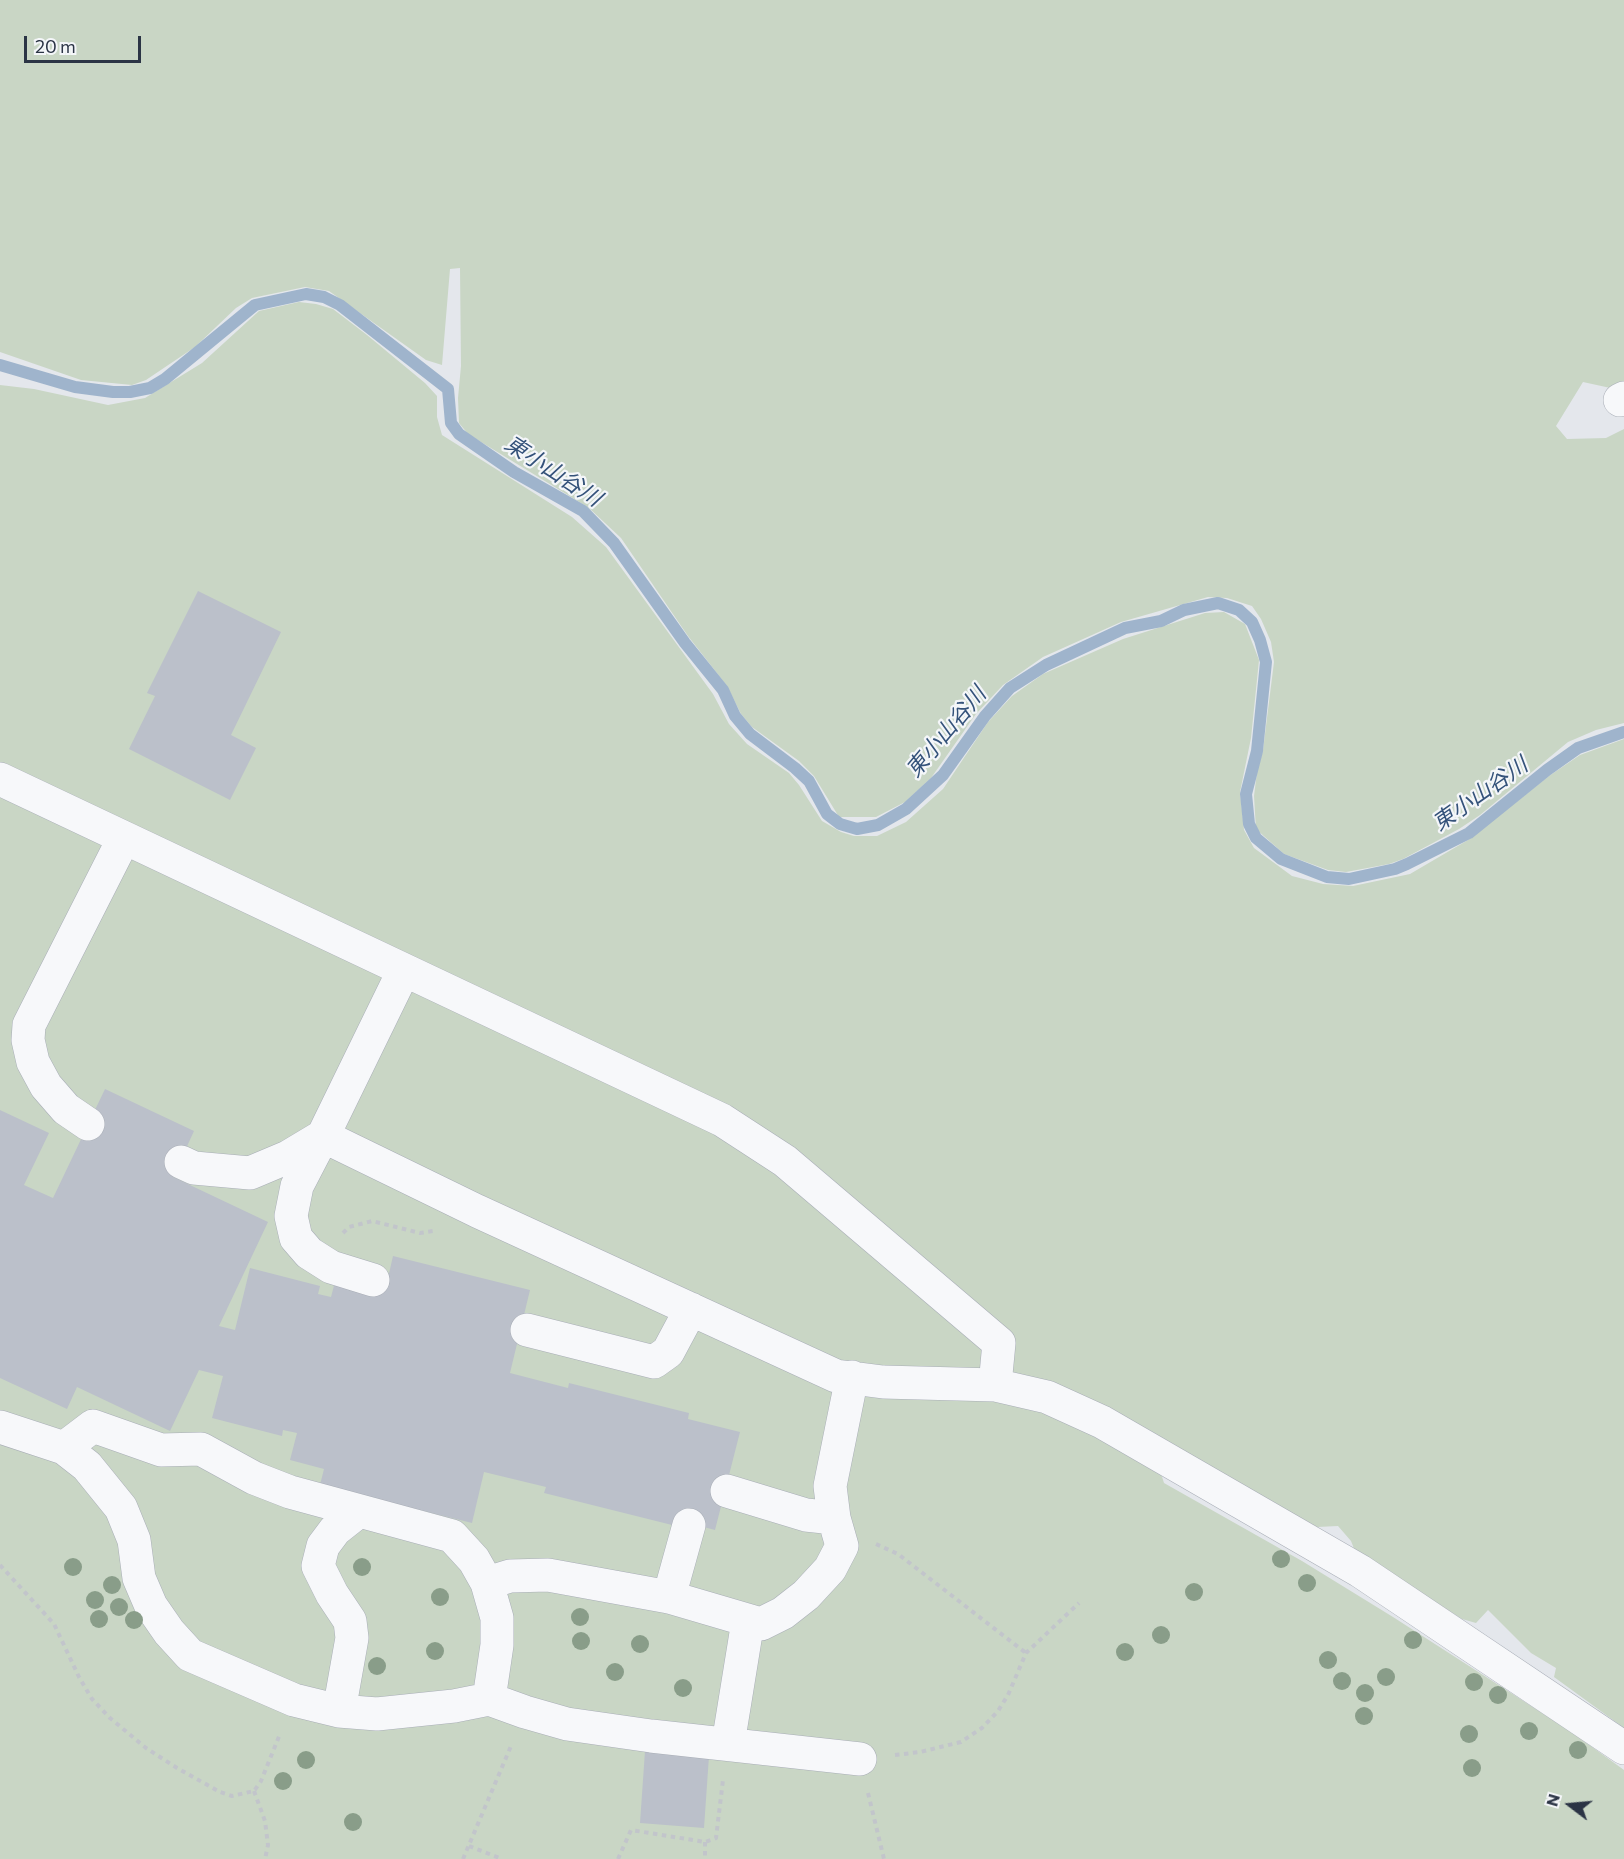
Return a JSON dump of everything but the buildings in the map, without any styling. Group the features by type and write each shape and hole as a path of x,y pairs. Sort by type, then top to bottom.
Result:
{"street":[{"path":"0,779 722,1120 786,1161 999,1343 995,1385"},
{"path":"87,1124 66,1108 46,1086 33,1062 28,1040 29,1025 124,838"},
{"path":"373,1280 331,1267 309,1253 296,1238 291,1216 297,1186 404,970"},
{"path":"181,1162 194,1168 250,1173 288,1157 322,1136"},
{"path":"322,1136 477,1211 836,1376 883,1382 995,1385 1047,1397 1113,1428 1360,1571 1624,1748"},
{"path":"527,1330 654,1362 668,1352 691,1309"},
{"path":"487,1583 510,1576 548,1575 669,1597 761,1624 783,1613 806,1595 830,1569 842,1546 830,1486 852,1377"},
{"path":"64,1448 93,1426 161,1450 201,1449 254,1478 290,1492 452,1536 474,1560 487,1583 497,1618 489,1699"},
{"path":"0,1427 64,1448 87,1466 121,1508 134,1540 139,1578 151,1606 169,1632 190,1655 294,1700 339,1711 377,1714 454,1706 489,1699 567,1724 651,1736 860,1759"},
{"path":"727,1491 806,1515 837,1528"},
{"path":"339,1711 352,1638 350,1621 332,1594 318,1566 323,1546 335,1530 359,1511"},
{"path":"669,1597 689,1525"},
{"path":"728,1744 748,1620"}],"path":[{"path":"331,1267 334,1244 349,1227 372,1221 420,1233 441,1231 477,1211"},
{"path":"837,1528 898,1554 1026,1653"},
{"path":"0,1565 54,1624 92,1699 110,1718 146,1748 220,1792 232,1796 254,1791 261,1781 294,1700"},
{"path":"884,1859 860,1759 920,1752 961,1742 982,1728 998,1712 1008,1695 1026,1653 1079,1603"},
{"path":"463,1859 525,1712"},
{"path":"618,1859 631,1830 705,1842 716,1838 728,1744"},
{"path":"254,1791 265,1821 268,1845 265,1859"},
{"path":"705,1842 705,1859"},
{"path":"469,1846 502,1859"}],"green space":[{"path":"0,0 1624,0 1624,384 1615,389 1583,382 1556,426 1567,439 1606,438 1624,429 1624,723 1596,730 1568,742 1480,815 1403,859 1346,872 1328,870 1284,854 1256,829 1254,796 1263,750 1274,662 1271,642 1261,619 1252,606 1227,598 1208,597 1121,622 1043,657 1003,685 976,714 931,778 905,802 876,817 839,817 814,776 799,761 752,727 741,714 727,686 688,636 621,538 589,508 468,434 459,423 460,268 450,269 442,365 426,360 329,291 305,287 252,298 236,308 195,347 146,380 132,385 81,380 0,352"},
{"path":"299,302 333,309 367,335 425,383 437,396 437,417 442,435 572,517 606,547 713,694 729,724 747,744 789,773 822,821 841,832 854,836 877,836 906,822 943,789 988,722 1012,696 1043,674 1123,639 1205,613 1224,612 1245,624 1259,660 1251,738 1240,792 1244,830 1254,848 1292,876 1323,884 1353,886 1410,874 1468,840 1549,776 1580,755 1624,739 1624,1728 1554,1677 1556,1668 1531,1653 1488,1610 1476,1623 1462,1619 1355,1551 1351,1541 1338,1526 1317,1527 1148,1433 1164,1483 1302,1561 1393,1617 1570,1731 1624,1770 1624,1859 0,1859 0,385 34,389 108,405 145,398 202,363 259,311"}],"waterway":[{"name":"東小山谷川","path":"0,365 75,387 130,392 150,388 165,379 255,305 306,294 324,297 340,305 448,389 451,423 459,434 514,472 583,511 614,543 685,643 723,690 735,716 750,734 809,781 827,814 840,824 857,829 878,825 906,809 943,775 985,716 1010,688 1046,665 1125,628 1161,621 1184,610 1218,603 1239,610 1252,622 1266,662 1257,751 1246,794 1249,824 1256,838 1281,859 1327,877 1349,879 1395,869 1407,864 1469,833 1578,748 1624,732"}]}
